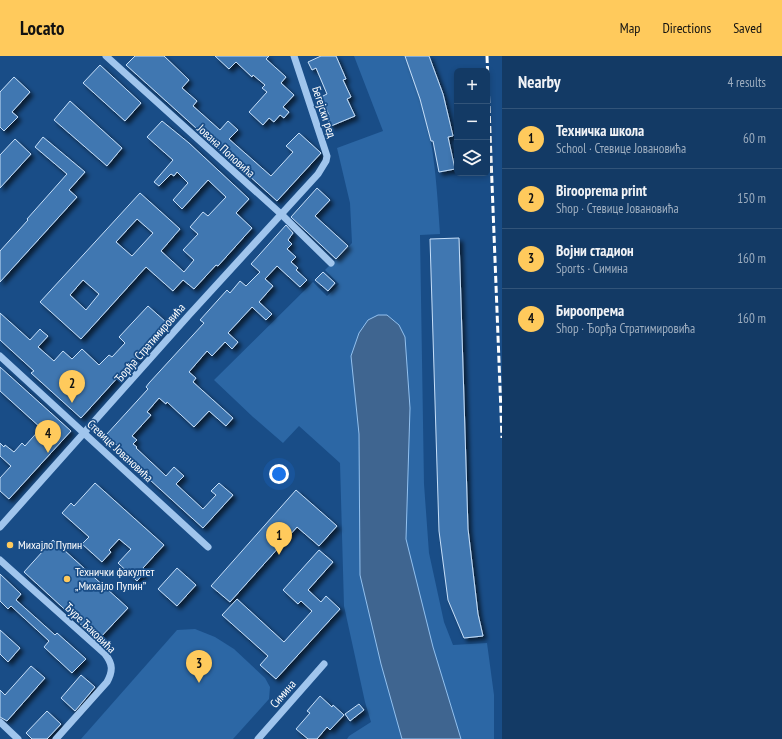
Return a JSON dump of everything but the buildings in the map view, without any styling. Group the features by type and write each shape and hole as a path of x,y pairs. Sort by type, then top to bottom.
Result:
{"street":[{"name":"Јована Поповића","path":"106,56 281,214 331,263"},
{"name":"Бегејски ред","path":"294,56 327,156 326,161 318,174"},
{"name":"Ђорђа Стратимировића","path":"0,528 189,315 318,174"},
{"name":"Стевице Јовановића","path":"0,356 208,547"},
{"name":"Ђуре Ђаковића","path":"0,560 102,651 111,663 112,674 107,682 56,739"},
{"name":"Симина","path":"258,739 324,664"},
{"path":"0,722 18,739"}],"shaded area":[{"path":"354,56 405,56 429,131 436,176 440,234 420,235 424,484 429,553 444,622 453,645 487,643 494,695 494,739 347,739 349,736 371,722 365,702 344,606 340,463 299,426 283,443 214,380 313,282 327,296 339,284 325,270 352,243 350,203 337,148 383,131"},
{"path":"378,315 387,315 399,325 405,337 410,408 406,539 433,647 461,739 402,739 381,664 360,575 359,434 351,356 359,333 368,320"},
{"path":"195,629 215,637 234,649 265,678 270,687 269,699 233,739 81,739 177,630"}],"railway":[{"path":"487,56 502,438"}],"place":[{"name":"Birooprema print","path":"72,403"},
{"name":"Бироопрема","path":"48,453"},
{"name":"Михајло Пупин","path":"10,545"},
{"name":"Техничка школа","path":"279,555"},
{"name":"Технички факултет „Михајло Пупин”","path":"67,579"},
{"name":"Војни стадион","path":"199,683"}]}
